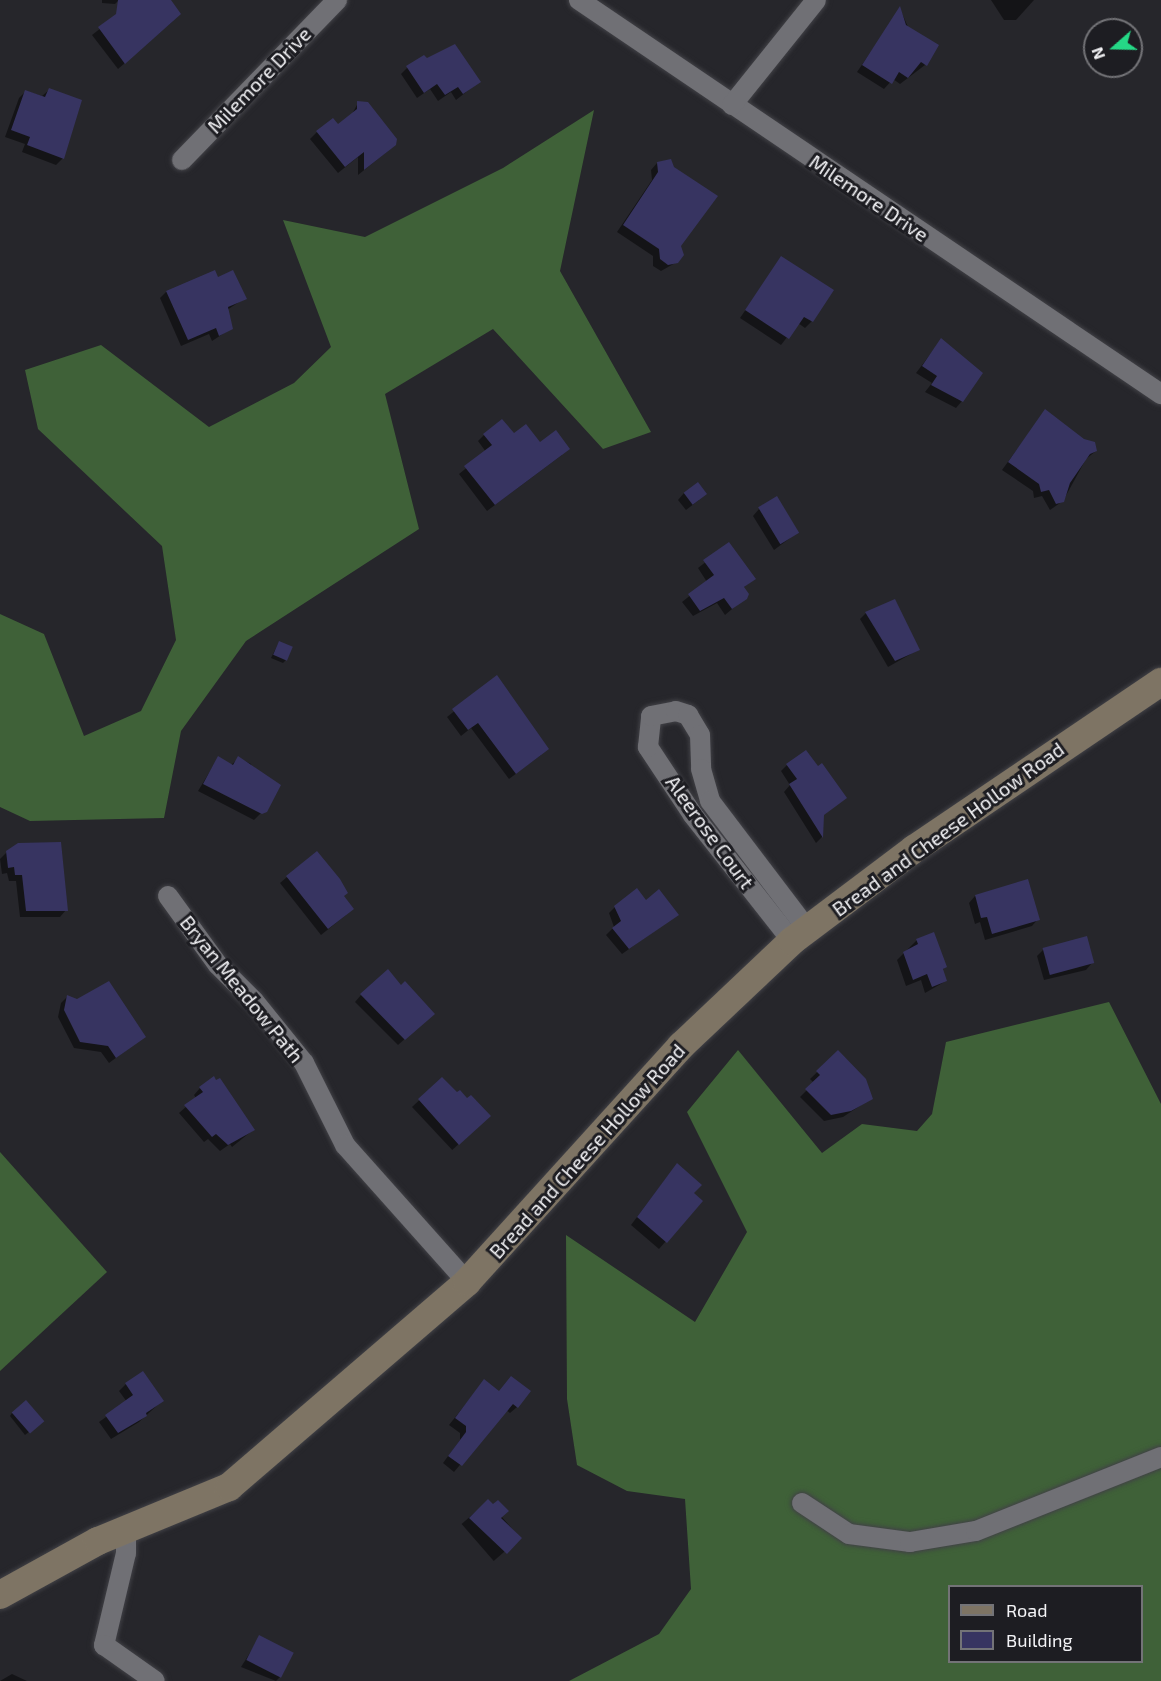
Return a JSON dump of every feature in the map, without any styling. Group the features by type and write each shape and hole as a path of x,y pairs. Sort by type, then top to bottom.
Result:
{"main road":[{"name":"Bread and Cheese Hollow Road","path":"0,1595 126,1529 229,1487 467,1282 681,1046 800,935 914,849 1161,682"}],"street":[{"name":"Milemore Drive","path":"182,160 337,0"},
{"name":"Milemore Drive","path":"579,0 1161,394"},
{"path":"732,105 816,0"},
{"name":"Aleerose Court","path":"676,711 688,715 700,735 701,769 710,801 800,935 693,815 648,747 651,716 676,711"},
{"name":"Bryan Meadow Path","path":"168,896 218,965 254,1001 304,1063 345,1145 467,1282"},
{"path":"802,1503 849,1534 910,1542 976,1531 1161,1457"},
{"path":"126,1529 126,1553 104,1645 155,1681"}],"green space":[{"path":"594,110 560,271 651,432 603,449 493,329 385,394 419,529 246,641 181,731 164,818 30,821 0,807 0,614 44,634 84,736 141,711 176,640 162,546 38,429 25,370 101,345 209,427 294,383 331,347 283,220 365,237 503,168"},
{"path":"1109,1002 1161,1104 1161,1681 569,1681 659,1634 691,1589 685,1499 627,1491 577,1465 567,1399 566,1235 695,1322 747,1232 687,1112 738,1050 822,1153 862,1124 917,1131 932,1114 946,1042"},
{"path":"0,1152 107,1272 0,1371"}],"building":[{"path":"118,0 171,0 181,14 125,64 98,27 116,14"},
{"path":"900,6 906,25 939,45 927,66 921,62 908,78 899,72 892,84 862,65"},
{"path":"455,44 481,82 463,94 458,87 445,95 437,84 424,93 406,66 424,55 427,58"},
{"path":"49,88 82,100 64,159 27,145 30,137 11,130 25,90 45,97"},
{"path":"357,101 368,102 397,139 396,145 364,170 364,152 345,167 316,131 333,118 338,124 357,109"},
{"path":"671,159 674,167 718,196 681,246 684,255 678,263 668,265 660,259 659,249 623,225 658,172 657,162"},
{"path":"781,256 834,290 813,322 804,317 789,339 745,310"},
{"path":"215,270 218,277 233,270 247,299 228,307 233,329 219,336 216,328 188,340 166,291"},
{"path":"941,338 983,373 963,402 931,385 937,376 922,366"},
{"path":"1045,409 1084,439 1095,442 1097,451 1090,454 1070,483 1064,502 1056,504 1049,490 1041,492 1039,484 1008,462"},
{"path":"502,419 514,433 526,424 540,442 556,430 570,449 495,505 464,466 492,445 483,434"},
{"path":"698,482 707,494 693,505 684,493"},
{"path":"777,496 799,533 780,544 758,507"},
{"path":"729,542 756,579 744,587 749,594 747,599 732,609 724,598 700,611 688,594 714,575 703,560"},
{"path":"895,599 920,650 895,661 865,612"},
{"path":"279,641 293,647 287,661 273,655"},
{"path":"497,675 549,749 516,774 478,723 468,730 452,709"},
{"path":"806,750 818,766 822,763 847,798 824,815 823,838 789,784 797,779 786,764"},
{"path":"218,756 233,765 238,756 281,785 267,812 262,814 203,784"},
{"path":"61,842 68,911 26,911 22,875 15,875 14,867 8,868 6,851 18,843"},
{"path":"317,851 340,879 348,893 344,896 354,909 328,929 286,876"},
{"path":"1028,879 1040,920 992,934 987,917 981,918 975,895"},
{"path":"637,888 646,900 659,889 679,915 629,949 612,928 621,921 614,906"},
{"path":"934,932 947,967 943,969 947,981 932,987 927,974 913,980 903,952 918,944 916,939"},
{"path":"1087,936 1094,963 1050,975 1043,948"},
{"path":"388,969 401,985 405,981 435,1014 405,1040 360,994"},
{"path":"109,981 146,1037 116,1058 108,1046 80,1042 64,1010 67,995 77,999"},
{"path":"838,1050 866,1079 873,1099 851,1111 831,1115 805,1089 820,1075 816,1071"},
{"path":"214,1076 216,1080 220,1078 255,1130 228,1145 216,1134 212,1137 184,1105 203,1092 199,1087"},
{"path":"442,1077 457,1092 460,1090 467,1098 471,1095 491,1116 459,1145 418,1099"},
{"path":"677,1163 702,1185 694,1193 703,1201 667,1243 637,1217"},
{"path":"143,1371 164,1401 146,1413 147,1416 118,1433 105,1415 133,1395 125,1383"},
{"path":"511,1376 531,1391 518,1408 513,1404 462,1466 448,1456 466,1432 466,1426 455,1418 484,1379 499,1391"},
{"path":"26,1400 44,1421 30,1434 12,1412"},
{"path":"488,1499 493,1504 498,1500 509,1511 501,1518 522,1538 507,1554 469,1518"},
{"path":"259,1635 294,1653 281,1678 246,1660"}]}
